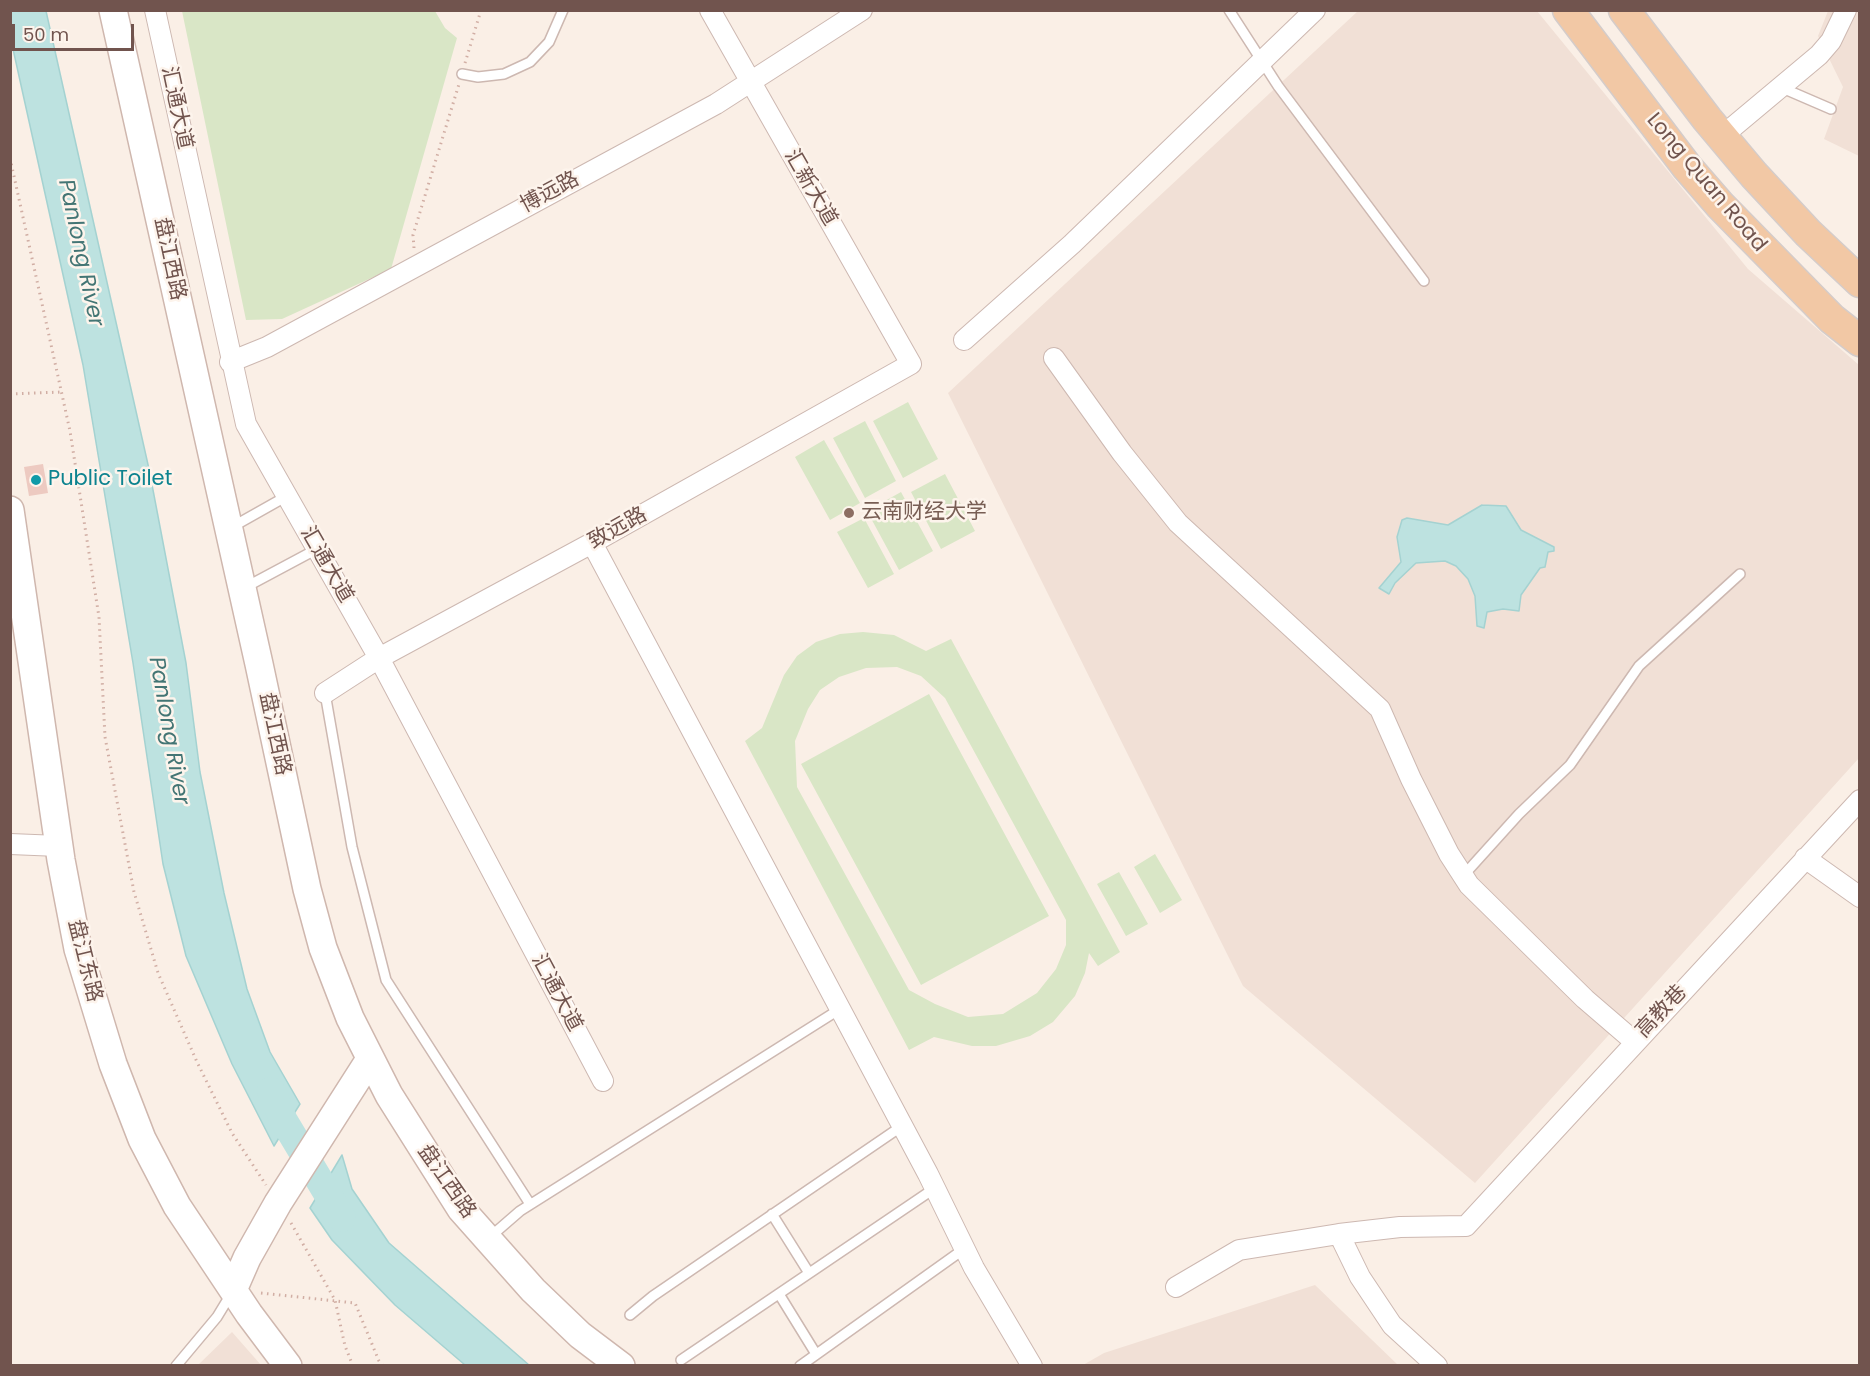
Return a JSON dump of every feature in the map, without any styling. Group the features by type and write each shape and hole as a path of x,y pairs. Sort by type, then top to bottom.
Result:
{"main road":[{"name":"Long Quan Road","path":"1568,10 1687,167 1720,205 1767,256 1832,319 1860,341"},
{"name":"Long Quan Road","path":"1624,10 1721,137 1808,233 1860,282"}],"street":[{"name":"盘江西路","path":"113,10 307,889 323,948 350,1018 389,1095 461,1209 540,1297 580,1335 621,1365"},
{"name":"汇通大道","path":"155,10 230,362 246,424 379,657 603,1081"},
{"name":"汇新大道","path":"710,10 910,364"},
{"name":"博远路","path":"230,362 267,347 750,84 862,10"},
{"path":"964,340 1071,244 1315,10"},
{"path":"1721,137 1819,55 1831,41 1846,10"},
{"path":"1054,358 1122,453 1178,523 1380,709 1411,779 1469,885 1585,999 1635,1042"},
{"name":"致远路","path":"325,693 379,657 592,543 910,364"},
{"name":"盘江东路","path":"10,510 17,605 78,949 113,1064 142,1139 177,1206 233,1290 288,1365"},
{"path":"592,543 935,1188 964,1249 1032,1365"},
{"name":"高教巷","path":"1340,1234 1400,1227 1466,1226 1860,800"},
{"path":"10,844 59,846"},
{"path":"1805,858 1860,897"},
{"path":"233,1290 247,1258 280,1200 370,1059"},
{"path":"1176,1287 1239,1250 1340,1234 1360,1277 1392,1325 1437,1365"}],"lane":[{"path":"462,74 478,77 504,74 530,62 549,42 562,10"},
{"path":"1229,10 1290,104 1424,281"},
{"path":"1780,87 1831,110"},
{"path":"228,529 287,496"},
{"path":"242,589 317,549"},
{"path":"1463,876 1519,814 1570,765 1639,666 1740,574"},
{"path":"325,693 352,847 386,980 530,1204"},
{"path":"488,1239 530,1204 840,1009"},
{"path":"630,1315 653,1296 902,1126"},
{"path":"681,1360 935,1188"},
{"path":"772,1215 809,1273"},
{"path":"800,1365 964,1249"},
{"path":"176,1365 217,1317 233,1290"},
{"path":"779,1294 816,1354"}],"path":[{"path":"415,267 413,235 481,10"},
{"path":"10,158 70,431 99,617 105,737 134,892 158,974 197,1062 232,1133 280,1200 335,1300 345,1346 353,1365"},
{"path":"10,394 62,392"},
{"path":"233,1290 355,1303 379,1361 383,1365"}],"shaded area":[{"path":"1358,11 1537,11 1748,269 1859,365 1859,758 1475,1183 1243,986 948,393"},
{"path":"1828,11 1859,11 1859,156 1824,139 1843,87 1818,36"},
{"path":"1315,1285 1398,1365 1083,1365 1104,1353"},
{"path":"232,1332 261,1365 198,1365"}],"green space":[{"path":"182,11 435,11 445,28 457,38 391,269 282,319 246,320"},
{"path":"908,402 938,459 903,478 873,421"},
{"path":"865,421 896,481 865,498 833,438"},
{"path":"824,440 860,503 830,520 795,457"},
{"path":"945,474 975,531 941,549 911,492"},
{"path":"901,492 933,551 899,570 867,511"},
{"path":"864,518 894,574 868,588 837,532"},
{"path":"863,632 894,635 926,651 951,639 1120,952 1098,966 1089,953 1085,973 1075,996 1053,1022 1030,1036 996,1046 972,1046 934,1037 909,1050 745,741 762,728 784,675 797,656 816,642 840,634","holes":["897,667 921,676 945,698 1066,920 1066,945 1056,969 1037,993 1003,1014 968,1017 935,1004 909,990 797,787 795,741 808,709 820,690 839,677 866,668"]},
{"path":"929,694 1049,916 921,985 801,764"},
{"path":"1155,854 1182,900 1160,913 1134,867"},
{"path":"1119,872 1148,924 1126,936 1097,884"}],"water":[{"path":"10,11 46,11 149,469 186,663 200,772 224,893 247,989 270,1052 300,1104 274,1146 232,1064 186,956 163,864 133,663 83,365 11,40"},
{"path":"1482,505 1506,506 1521,530 1554,547 1554,551 1548,552 1545,567 1540,568 1521,595 1519,611 1503,609 1487,612 1484,628 1477,626 1475,596 1468,579 1456,566 1445,561 1416,563 1395,583 1389,594 1379,588 1401,562 1397,537 1402,520 1407,518 1448,525"},
{"path":"342,1155 352,1189 389,1243 529,1365 465,1365 395,1305 332,1240 310,1208"}],"building":[{"name":"Public Toilet","path":"43,464 48,493 29,496 24,467"}],"waterway":[{"name":"Panlong River","path":"271,1091 284,1121 342,1218"}],"place":[{"name":"Public Toilet","path":"36,480"},
{"name":"云南财经大学","path":"849,513"}]}
